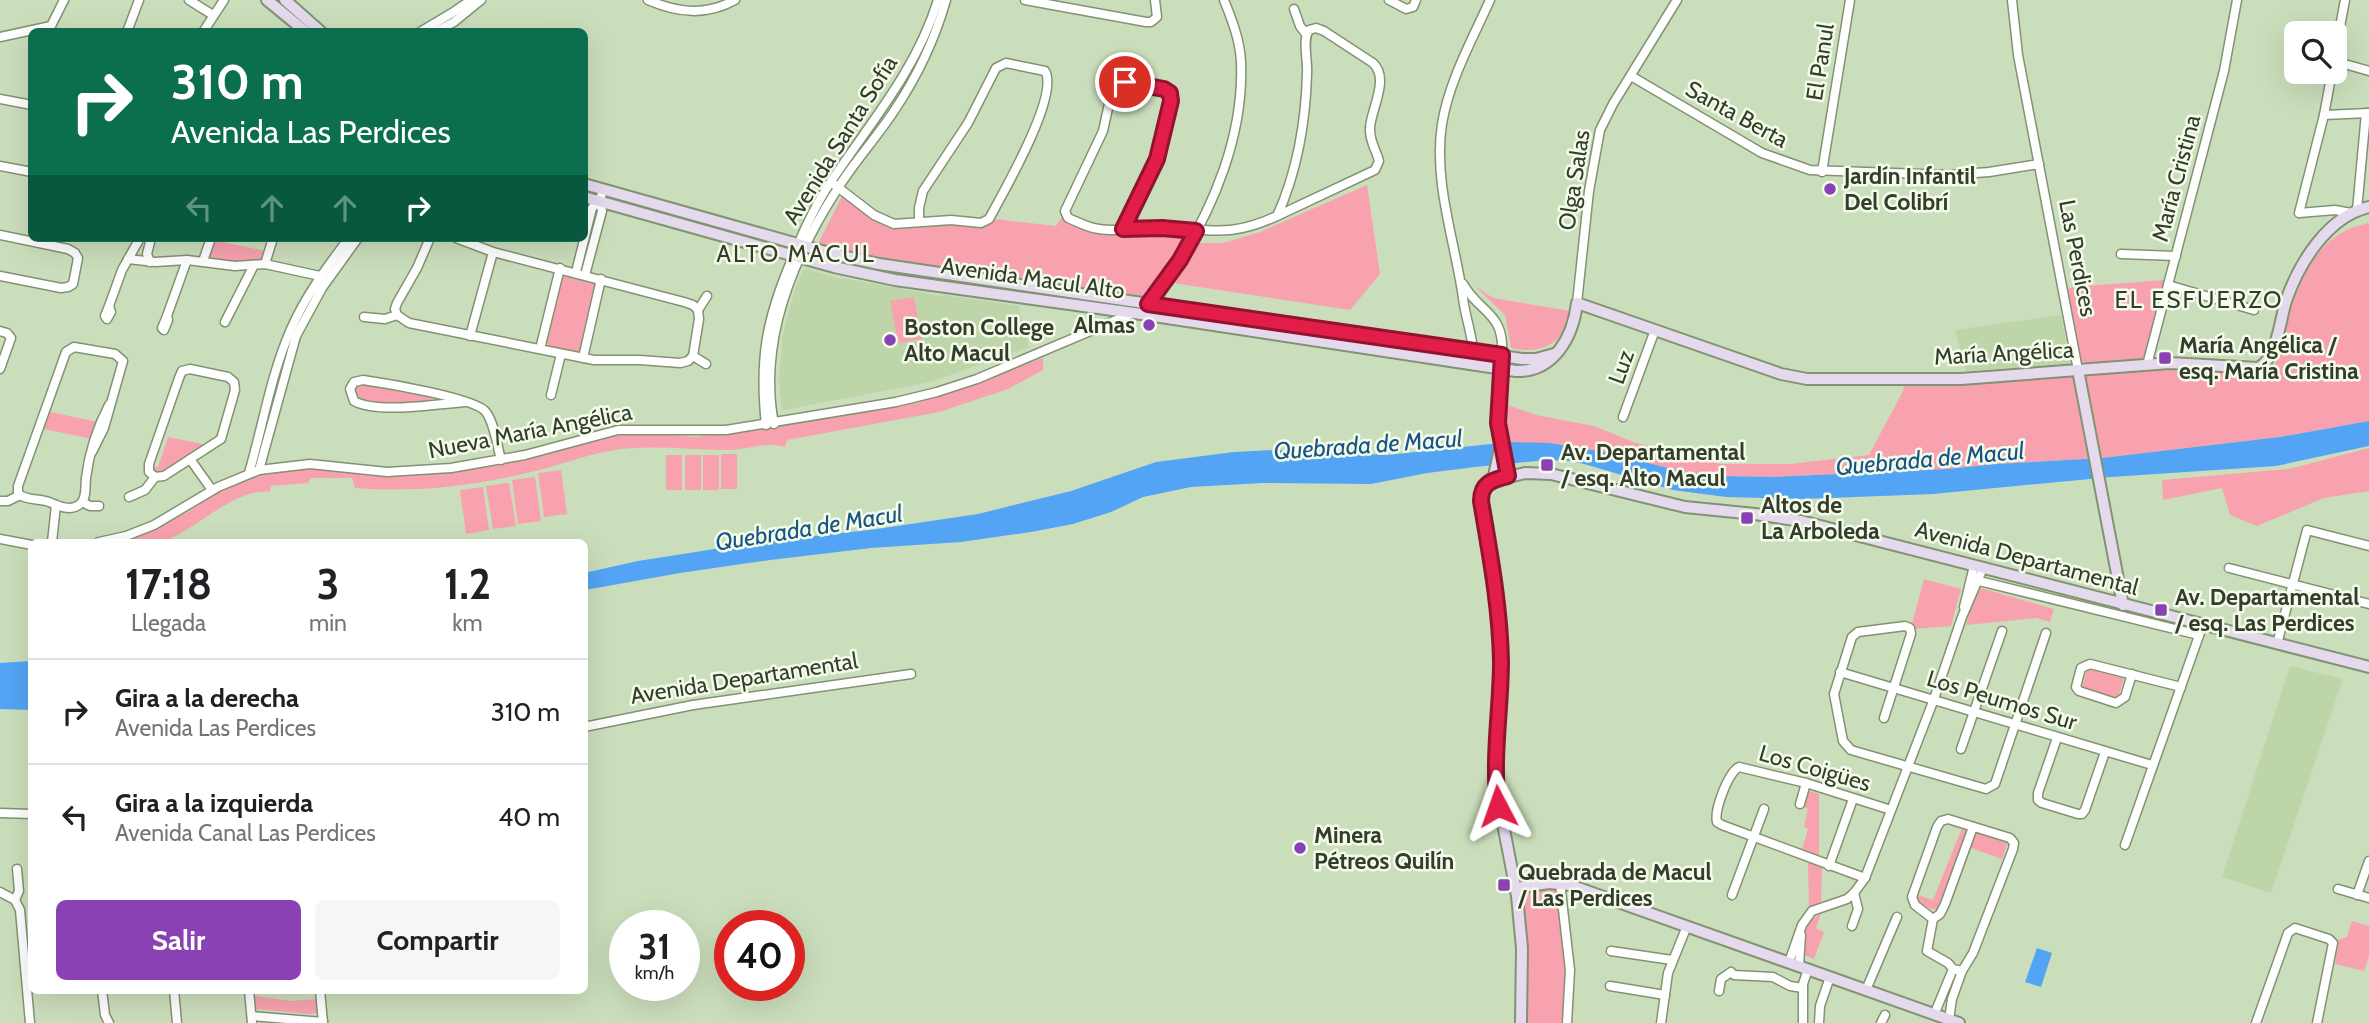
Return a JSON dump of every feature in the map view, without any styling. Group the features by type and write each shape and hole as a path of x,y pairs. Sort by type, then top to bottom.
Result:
{"street":[{"path":"47,28 54,23 64,0"},
{"path":"128,28 139,0"},
{"path":"189,0 213,15"},
{"path":"205,28 224,0"},
{"path":"267,0 300,28"},
{"path":"285,0 316,28"},
{"path":"427,28 471,0"},
{"path":"443,28 481,0"},
{"path":"648,0 669,8 694,12 712,10 735,0"},
{"name":"Avenida Santa Sofía","path":"770,424 762,374 766,335 776,298 835,184 901,83 925,37 938,0"},
{"name":"Avenida Santa Sofía","path":"835,184 906,91 930,45 946,0"},
{"path":"1025,0 1151,22 1158,14 1155,0"},
{"name":"Nueva María Angélica","path":"111,539 135,533 163,521 212,490 259,470 310,464 406,472 451,468 501,460 618,430 700,432 770,424 896,402 937,392 1016,364 1135,313 1148,304 1175,267 1211,201 1226,162 1239,96 1241,63 1239,44 1224,0"},
{"path":"1389,0 1406,9 1413,7 1416,0"},
{"path":"1473,351 1443,192 1440,138 1451,90 1490,0"},
{"name":"Olga Salas","path":"1577,303 1588,191 1597,141 1608,112 1677,0"},
{"name":"El Panul","path":"1822,172 1850,0"},
{"name":"Las Perdices","path":"2012,0 2018,55 2123,605"},
{"name":"María Cristina","path":"2147,365 2224,71 2237,0"},
{"path":"2341,21 2345,0"},
{"path":"1277,216 1287,188 1303,120 1307,74 1306,34 1294,9"},
{"path":"1123,229 1157,159 1171,101 1170,93 1164,89 1121,82 1112,90 1103,131 1065,213 1068,218 1093,228 1123,229 1162,228 1235,231 1253,227 1372,172 1377,167 1379,161 1370,132 1381,78 1379,70 1376,65 1324,31 1314,28 1306,34"},
{"path":"0,37 28,32"},
{"path":"835,184 881,219 901,225 951,220 981,222 989,219 1038,121 1048,80 1045,71 1006,63 996,68 968,123 923,191 919,222"},
{"path":"2347,64 2369,71"},
{"name":"Santa Berta","path":"1630,75 1762,153 1803,169 1822,172 1949,175 2039,164"},
{"path":"2324,115 2368,113 2359,210 2299,213 2330,84"},
{"path":"0,99 28,104"},
{"path":"0,166 28,171"},
{"name":"Avenida Macul Alto","path":"588,185 879,264 1502,355 1536,359 1559,351"},
{"path":"585,275 602,211 600,201 603,188"},
{"name":"Avenida Macul Alto","path":"588,198 834,267 895,280 1135,313 1501,369 1533,369 1548,363 1559,351"},
{"path":"588,224 592,208 600,201"},
{"name":"María Angélica","path":"1577,303 1781,373 1807,379 1961,379 2191,363 2254,369 2264,365 2270,358 2286,300 2300,270 2321,239 2359,210"},
{"path":"0,235 28,241"},
{"path":"0,276 64,288 73,284 78,258 75,253 34,242"},
{"path":"109,306 118,278 138,242"},
{"path":"149,242 147,254 150,262"},
{"path":"203,261 210,242"},
{"path":"265,264 272,242"},
{"path":"249,473 282,354 294,322 320,276 346,242"},
{"path":"259,470 296,336 322,288 355,242"},
{"path":"428,242 395,309 405,322 583,358 680,363 693,356 699,319 698,310 693,305 492,252 466,242"},
{"path":"576,272 584,242"},
{"path":"470,336 492,252"},
{"path":"2121,254 2176,256"},
{"path":"128,259 150,262 203,261 235,266 265,264 320,276"},
{"path":"167,316 187,260"},
{"path":"225,322 254,265"},
{"path":"540,349 560,268"},
{"path":"297,272 312,289"},
{"path":"583,358 601,279"},
{"path":"1461,281 1497,323 1502,337 1497,411 1504,470"},
{"path":"2168,285 2254,310"},
{"path":"698,310 707,296"},
{"path":"1559,351 1573,326 1577,303"},
{"path":"364,317 385,319 397,315"},
{"name":"Luz","path":"1623,417 1655,330"},
{"path":"0,331 11,338 0,369"},
{"path":"0,500 8,501 20,495 72,508 82,502 92,452 104,428 122,369 122,359 115,354 78,347 69,348 18,486 20,495"},
{"path":"551,396 561,354"},
{"path":"693,356 706,365"},
{"path":"129,497 145,490 155,477 164,476 221,439 236,384 231,378 190,369 181,373 149,464 149,472 155,477"},
{"path":"465,402 400,407 362,405 352,399 350,389 354,382 363,380 465,402 480,407 487,414 501,460"},
{"path":"190,459 212,490"},
{"name":"Avenida Departamental","path":"1516,888 1495,783 1501,664 1499,624 1481,501 1484,486 1504,470 1551,474 1685,507 1801,521 2123,605 2201,630"},
{"path":"82,502 92,507 99,506"},
{"path":"52,539 55,505"},
{"path":"2277,644 2307,530 2369,545"},
{"path":"0,539 28,544"},
{"path":"1803,1023 1803,988 1799,965 1802,925 1812,911 1847,899 1865,878 1934,699 1979,567"},
{"path":"2229,568 2369,604"},
{"name":"Avenida Departamental","path":"1975,580 2277,644 2369,667"},
{"path":"1884,718 1910,638 1910,628 1897,625 1858,632 1852,637 1835,694 1843,741 1847,748 1986,789 1992,788 2046,633"},
{"path":"2125,845 2201,630"},
{"path":"1961,749 2002,631"},
{"path":"2132,674 2125,697 2116,703 2077,689 2081,668 2090,664 2132,674 2181,687"},
{"name":"Los Peumos Sur","path":"1840,672 2152,765"},
{"name":"Avenida Departamental","path":"588,726 693,705 911,674"},
{"path":"2057,738 2038,793 2038,800 2042,803 2082,814 2105,752"},
{"name":"Los Coigües","path":"1865,878 1722,825 1715,817 1734,769 1745,767 1891,810"},
{"path":"1800,804 1806,783"},
{"path":"1829,866 1853,799"},
{"path":"1732,895 1764,809"},
{"path":"0,813 28,814"},
{"path":"1933,919 1914,905 1912,897 1941,821 1948,819 2010,838 2014,846 1973,953 1957,970 1945,1020"},
{"path":"1957,970 1927,951 1933,919 1940,914 1945,904 1973,827"},
{"path":"2357,895 2369,861"},
{"path":"15,900 19,891 17,869"},
{"path":"1560,883 1569,954 1567,1023"},
{"path":"1521,1023 1522,948 1516,888 1560,883 1799,965 1945,1020"},
{"path":"2338,889 2369,898"},
{"path":"0,892 15,900 20,910 30,1023"},
{"path":"1852,926 1858,909 1854,892"},
{"path":"1866,990 1897,917"},
{"path":"1661,1023 1672,960 1687,926"},
{"path":"2256,1023 2291,929 2333,941 2317,1023"},
{"path":"1611,951 1672,960"},
{"path":"1945,1020 1957,970"},
{"path":"1719,992 1721,979 1731,972 1734,975 1773,977 1790,986 1803,988"},
{"path":"1819,1023 1820,1006 1830,977"},
{"path":"1610,986 1665,995"},
{"path":"102,994 104,1016 109,1023"},
{"path":"174,994 177,1023"},
{"path":"249,994 252,1019 323,1023 320,994"}],"shaded area":[{"path":"1367,185 1380,274 1350,310 1173,283 1196,243 1223,243 1260,232"},
{"path":"843,194 870,217 893,227 948,224 984,226 993,219 1056,226 1061,218 1098,233 1190,234 1162,278 1142,299 880,261 817,246"},
{"path":"2369,223 2369,421 2280,437 2102,458 1775,477 1713,476 1684,472 1572,446 1510,442 1505,428 1505,404 1536,415 1594,426 1636,443 1721,464 1790,464 1869,455 1904,389 1903,384 2085,372 2176,370 2263,374 2270,371 2276,362 2295,298 2315,258 2329,242 2347,230"},
{"path":"212,242 266,251 264,259 243,264 219,262 208,255"},
{"name":"Boston College Alto Macul","path":"807,269 840,279 1019,306 1029,347 931,382 784,410 781,407 779,377 783,333 796,286 803,271"},
{"path":"567,274 595,283 581,349 577,352 549,347 546,342 562,278"},
{"path":"2164,280 2145,359 2086,364 2080,362 2067,290 2072,287"},
{"path":"1475,286 1493,298 1571,311 1564,332 1541,348 1511,348 1505,315"},
{"path":"914,297 922,339 898,343 890,301"},
{"path":"2061,315 2070,364 1966,371 1955,330"},
{"path":"1043,358 1043,370 1008,389 939,412 787,440 785,447 770,445 727,450 623,449 509,477 422,489 355,488 352,478 311,478 308,483 271,486 270,492 257,492 230,502 169,539 124,539 188,512 217,492 244,479 272,471 299,468 376,476 421,475 500,463 623,435 695,437 917,403"},
{"path":"359,383 432,397 430,401 388,403 359,400 355,398 353,388"},
{"path":"50,412 98,422 92,439 44,429"},
{"path":"168,437 207,445 159,474 153,472 152,466 158,467"},
{"path":"2369,448 2369,491 2324,498 2257,526 2230,515 2222,488 2163,500 2162,480 2289,469"},
{"path":"721,454 737,454 737,489 721,489"},
{"path":"666,455 682,455 682,490 666,490"},
{"path":"685,455 701,455 701,490 685,490"},
{"path":"703,455 719,455 719,490 703,490"},
{"path":"561,470 567,514 544,517 538,473"},
{"path":"535,477 541,521 518,524 512,480"},
{"path":"509,483 516,526 493,529 486,486"},
{"path":"483,487 489,530 466,534 460,490"},
{"path":"1924,579 1961,589 1951,626 1915,629 1912,624"},
{"path":"1977,587 2054,609 2050,622 2036,618 1966,625"},
{"path":"2290,666 2343,679 2271,893 2222,877"},
{"path":"2088,667 2124,678 2118,698 2082,688"},
{"path":"1806,790 1819,794 1819,855 1802,849 1808,829 1804,827 1808,809 1803,807"},
{"path":"1962,828 1967,829 1938,910 1930,909 1918,901 1918,895 1933,900"},
{"path":"1977,831 2008,842 2002,859 1971,848"},
{"path":"1808,862 1822,867 1821,904 1809,909"},
{"path":"1542,889 1556,890 1564,956 1563,1023 1523,1023 1520,893"},
{"path":"1821,913 1816,928 1824,932 1814,959 1802,954 1806,925"},
{"path":"2352,921 2369,926 2369,956 2364,971 2335,964 2338,940 2347,937"},
{"path":"255,996 291,1001 315,999 318,1013 256,1009"}],"water":[{"path":"2369,421 2369,446 2276,466 2111,477 1933,494 1803,499 1726,497 1673,490 1584,464 1547,460 1427,473 1371,484 1262,483 1191,487 1143,497 1111,512 1073,524 1031,532 961,542 871,548 770,560 588,589 588,572 638,561 978,514 1071,491 1156,462 1234,452 1274,450 1387,455 1510,442 1549,443 1604,452 1684,472 1713,476 1775,477 2102,458 2280,437"},
{"path":"28,661 28,710 0,709 0,663"},
{"path":"2037,948 2052,953 2041,987 2025,982"}],"place":[{"name":"Jardín Infantil Del Colibrí","path":"1830,189"},
{"name":"Almas","path":"1149,325"},
{"name":"Boston College Alto Macul","path":"890,340"},
{"name":"María Angélica / esq. María Cristina","path":"2165,358"},
{"name":"Av. Departamental / esq. Alto Macul","path":"1547,465"},
{"name":"Altos de La Arboleda","path":"1747,518"},
{"name":"Av. Departamental / esq. Las Perdices","path":"2161,610"},
{"name":"Minera Pétreos Quilín","path":"1300,848"},
{"name":"Quebrada de Macul / Las Perdices","path":"1504,885"}],"district":[{"name":"ALTO MACUL","path":"796,254"},
{"name":"EL ESFUERZO","path":"2199,300"}],"route":[{"path":"1125,82 1164,89 1170,93 1171,101 1157,159 1123,229 1196,231 1180,260 1148,304 1502,355 1497,411 1508,476 1487,482 1481,501 1499,624 1501,664 1495,783 1498,806"}],"water label":[{"name":"Quebrada de Macul","path":"1368,445"},
{"name":"Quebrada de Macul","path":"1930,459"},
{"name":"Quebrada de Macul","path":"809,528"}]}
